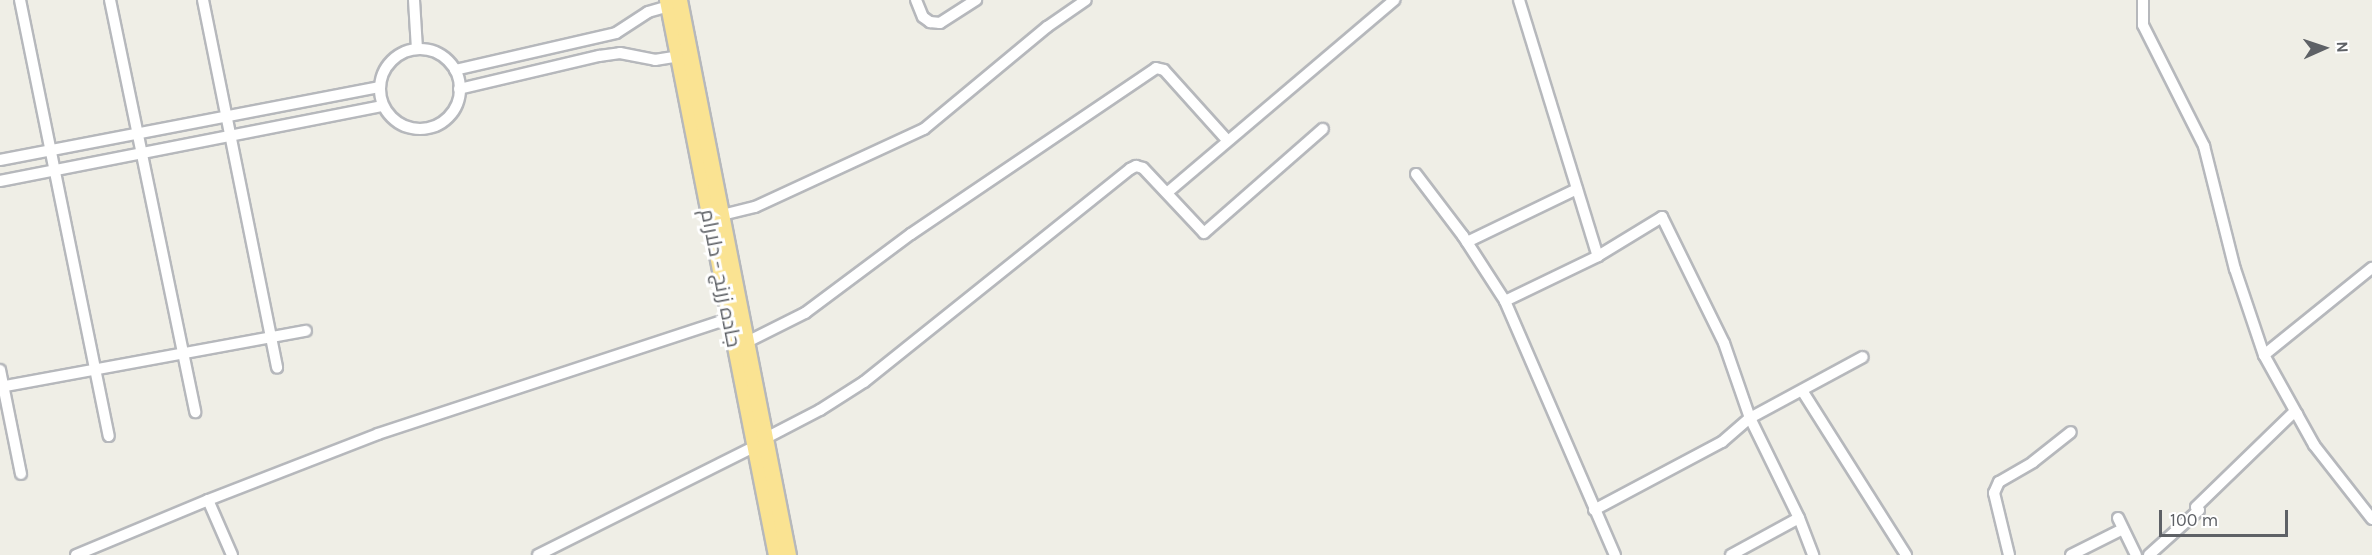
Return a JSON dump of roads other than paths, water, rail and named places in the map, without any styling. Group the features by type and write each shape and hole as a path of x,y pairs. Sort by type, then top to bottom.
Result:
{"highway":[{"name":"جاده زرنج - دلارام","path":"673,2 728,319 741,346"},
{"name":"جاده زرنج - دلارام","path":"683,56 722,215 741,346 788,555"},
{"name":"جاده زرنج - دلارام","path":"761,442 776,555"}],"street":[{"path":"20,0 109,436"},
{"path":"110,0 195,412"},
{"path":"203,0 277,368"},
{"path":"414,0 417,49"},
{"path":"916,0 923,17 930,22 940,23 976,0"},
{"path":"722,215 755,207 924,129 1047,27 1086,0"},
{"path":"1168,192 1394,0"},
{"path":"1519,0 1598,256"},
{"path":"2143,0 2143,25 2204,146 2235,269 2264,355 2314,445 2372,519"},
{"path":"454,70 616,33 648,12 673,2"},
{"path":"417,49 436,52 452,64 454,70 460,82 459,101 449,118 432,128 413,129 395,122 383,106 380,87 385,69 399,55 417,49"},
{"path":"459,89 598,56 620,53 655,60 683,56"},
{"path":"741,346 805,313 912,234 1156,68 1164,70 1227,140"},
{"path":"0,160 380,87"},
{"path":"0,181 383,106"},
{"path":"538,555 761,442 820,410 864,382 1130,169 1136,166 1143,168 1168,192 1204,233 1323,129"},
{"path":"1416,174 1467,242 1505,301 1594,510 1616,555"},
{"path":"1467,242 1578,189"},
{"path":"1505,301 1598,256 1662,217 1724,344 1750,418 1798,518 1813,555"},
{"path":"2264,355 2372,268"},
{"path":"76,555 208,500 378,434 728,319"},
{"path":"2,386 306,331"},
{"path":"1594,510 1722,442 1750,418 1803,392 1863,357"},
{"path":"0,370 21,474"},
{"path":"1803,392 1906,555"},
{"path":"2149,555 2199,510 2196,507 2294,412 2296,414"},
{"path":"2009,555 1994,493 1999,482 2033,462 2071,432"},
{"path":"208,500 232,555"},
{"path":"1731,555 1747,551 1798,518"},
{"path":"2118,518 2136,555"},
{"path":"2071,555 2123,529"}]}
